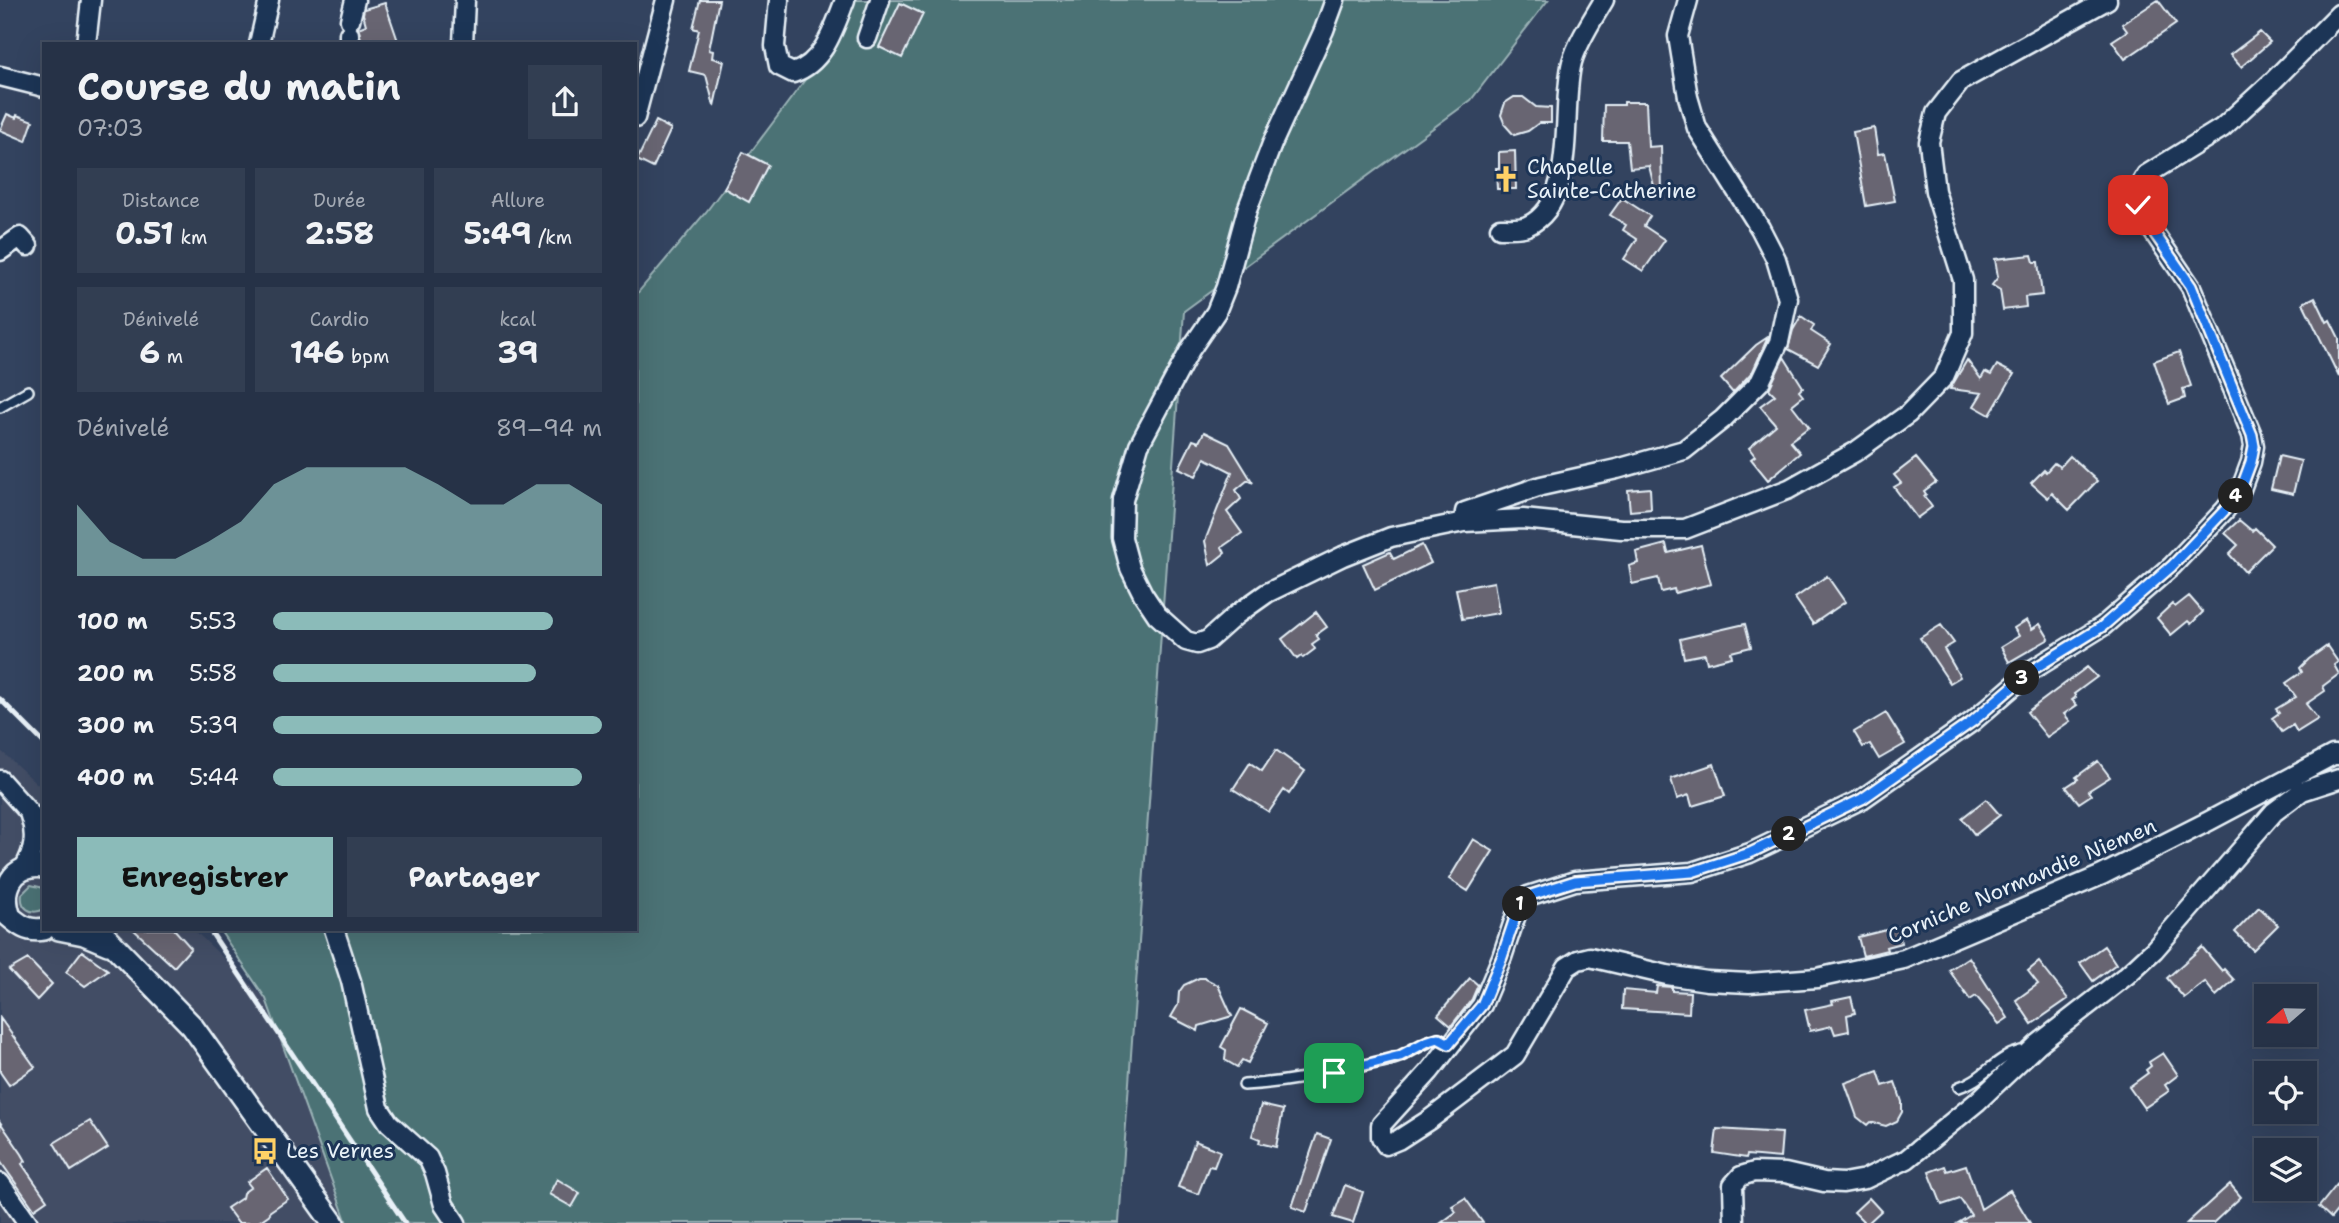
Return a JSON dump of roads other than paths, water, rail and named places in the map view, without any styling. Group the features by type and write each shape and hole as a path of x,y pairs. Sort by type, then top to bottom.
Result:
{"street":[{"path":"86,42 91,0"},
{"path":"259,42 269,0"},
{"path":"349,33 355,0"},
{"path":"463,42 465,0"},
{"path":"637,110 666,0"},
{"path":"779,0 775,46 779,66 793,73 807,68 827,43 845,0"},
{"path":"867,38 880,0"},
{"path":"1335,0 1272,144 1247,210 1226,287 1216,312 1190,350 1139,445 1123,500 1122,538 1130,568 1157,615 1186,641 1197,644 1208,640 1236,615 1267,593 1343,556 1391,537 1464,522 1523,519 1621,528 1685,529 1789,489 1855,452 1908,414 1944,377 1963,333 1963,280 1935,191 1929,142 1936,113 1961,81 2107,0"},
{"path":"1500,228 1526,226 1543,213 1554,199 1563,156 1572,62 1604,0"},
{"path":"1464,522 1465,512 1541,486 1684,450 1723,419 1760,382 1779,342 1788,299 1776,259 1760,228 1698,128 1688,97 1678,36 1688,0"},
{"name":"Corniche Normandie Niemen","path":"2339,14 2222,128 2146,175 2138,189 2138,205 2148,224 2191,286 2252,435 2254,446 2247,476 2225,510 2172,566 2103,626 2032,670 1973,721 1862,799 1750,853 1692,872 1575,881 1528,896 1520,903 1482,1005 1430,1071 1381,1125 1381,1137 1386,1145 1398,1140 1515,1055 1567,967 1578,960 1590,957 1667,975 1749,983 1817,978 1904,959 2102,875 2333,755 2339,755"},
{"path":"0,76 42,86"},
{"path":"0,251 20,237 28,246"},
{"path":"1734,1223 1733,1185 1741,1176 1754,1172 1785,1173 1824,1182 1843,1183 1865,1179 1907,1159 2154,950 2274,812 2302,792 2339,779"},
{"path":"0,780 42,827"},
{"path":"27,809 33,826 34,846 21,870 5,889 5,913 27,929 42,929"},
{"path":"69,931 84,934 113,947"},
{"path":"100,931 192,1026 333,1223"},
{"path":"335,931 351,981 379,1108 389,1123 428,1158 435,1173 443,1205 456,1223"},
{"path":"1,1186 29,1223"}],"lane":[{"path":"0,407 28,391"},
{"path":"1244,1085 1321,1076 1381,1062 1438,1038 1449,1044"},
{"path":"1959,1087 1971,1083 2012,1053 2021,1051 2027,1055"}],"railway":[{"path":"0,699 42,741"},
{"path":"210,931 405,1223"}],"place":[{"name":"Chapelle Sainte-Catherine","path":"1506,179"},
{"name":"Les Vernes","path":"265,1151"}]}
